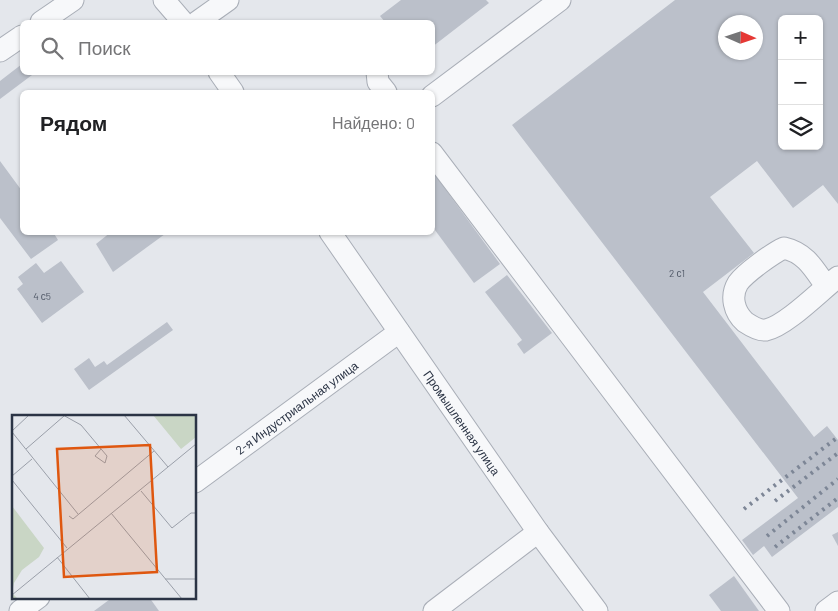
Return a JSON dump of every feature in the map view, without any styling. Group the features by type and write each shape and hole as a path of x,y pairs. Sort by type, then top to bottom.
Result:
{"street":[{"path":"44,20 73,0"},
{"path":"164,0 181,20"},
{"path":"200,20 228,0"},
{"path":"435,94 560,0"},
{"path":"0,51 20,37"},
{"path":"221,75 232,90"},
{"path":"377,75 378,82 384,90"},
{"path":"435,157 779,611"},
{"name":"Промышленная улица","path":"332,235 538,532 598,611"},
{"name":"2-я Индустриальная улица","path":"196,481 399,332"},
{"path":"434,611 538,532"},
{"path":"20,611 38,598"},
{"path":"826,611 838,602"}],"building":[{"path":"401,0 486,0 489,3 435,45 435,20 383,20 380,16"},
{"path":"675,0 838,0 838,204 823,185 793,208 757,161 710,197 754,253 703,292 814,437 827,426 838,440 838,507 772,557 764,546 753,555 742,540 798,498 512,125"},
{"path":"20,66 20,75 32,75 0,99 0,81"},
{"path":"0,161 20,188 20,235 55,235 58,240 31,259 0,218"},
{"path":"435,175 500,264 474,283 435,230"},
{"path":"107,235 164,235 113,272 96,244"},
{"path":"61,261 84,292 42,323 17,289 23,284 18,277 36,263 44,273"},
{"path":"507,275 552,333 524,354 517,344 522,340 485,292"},
{"path":"167,322 173,330 89,390 74,369 89,358 95,367 104,361 107,365"},
{"path":"838,532 838,546 832,535"},
{"path":"734,576 759,611 721,611 709,595"},
{"path":"112,598 150,598 159,611 94,611"}],"railway":[{"path":"744,509 838,437"},
{"path":"775,501 838,453"},
{"path":"767,536 838,479"},
{"path":"775,547 838,498"}]}
